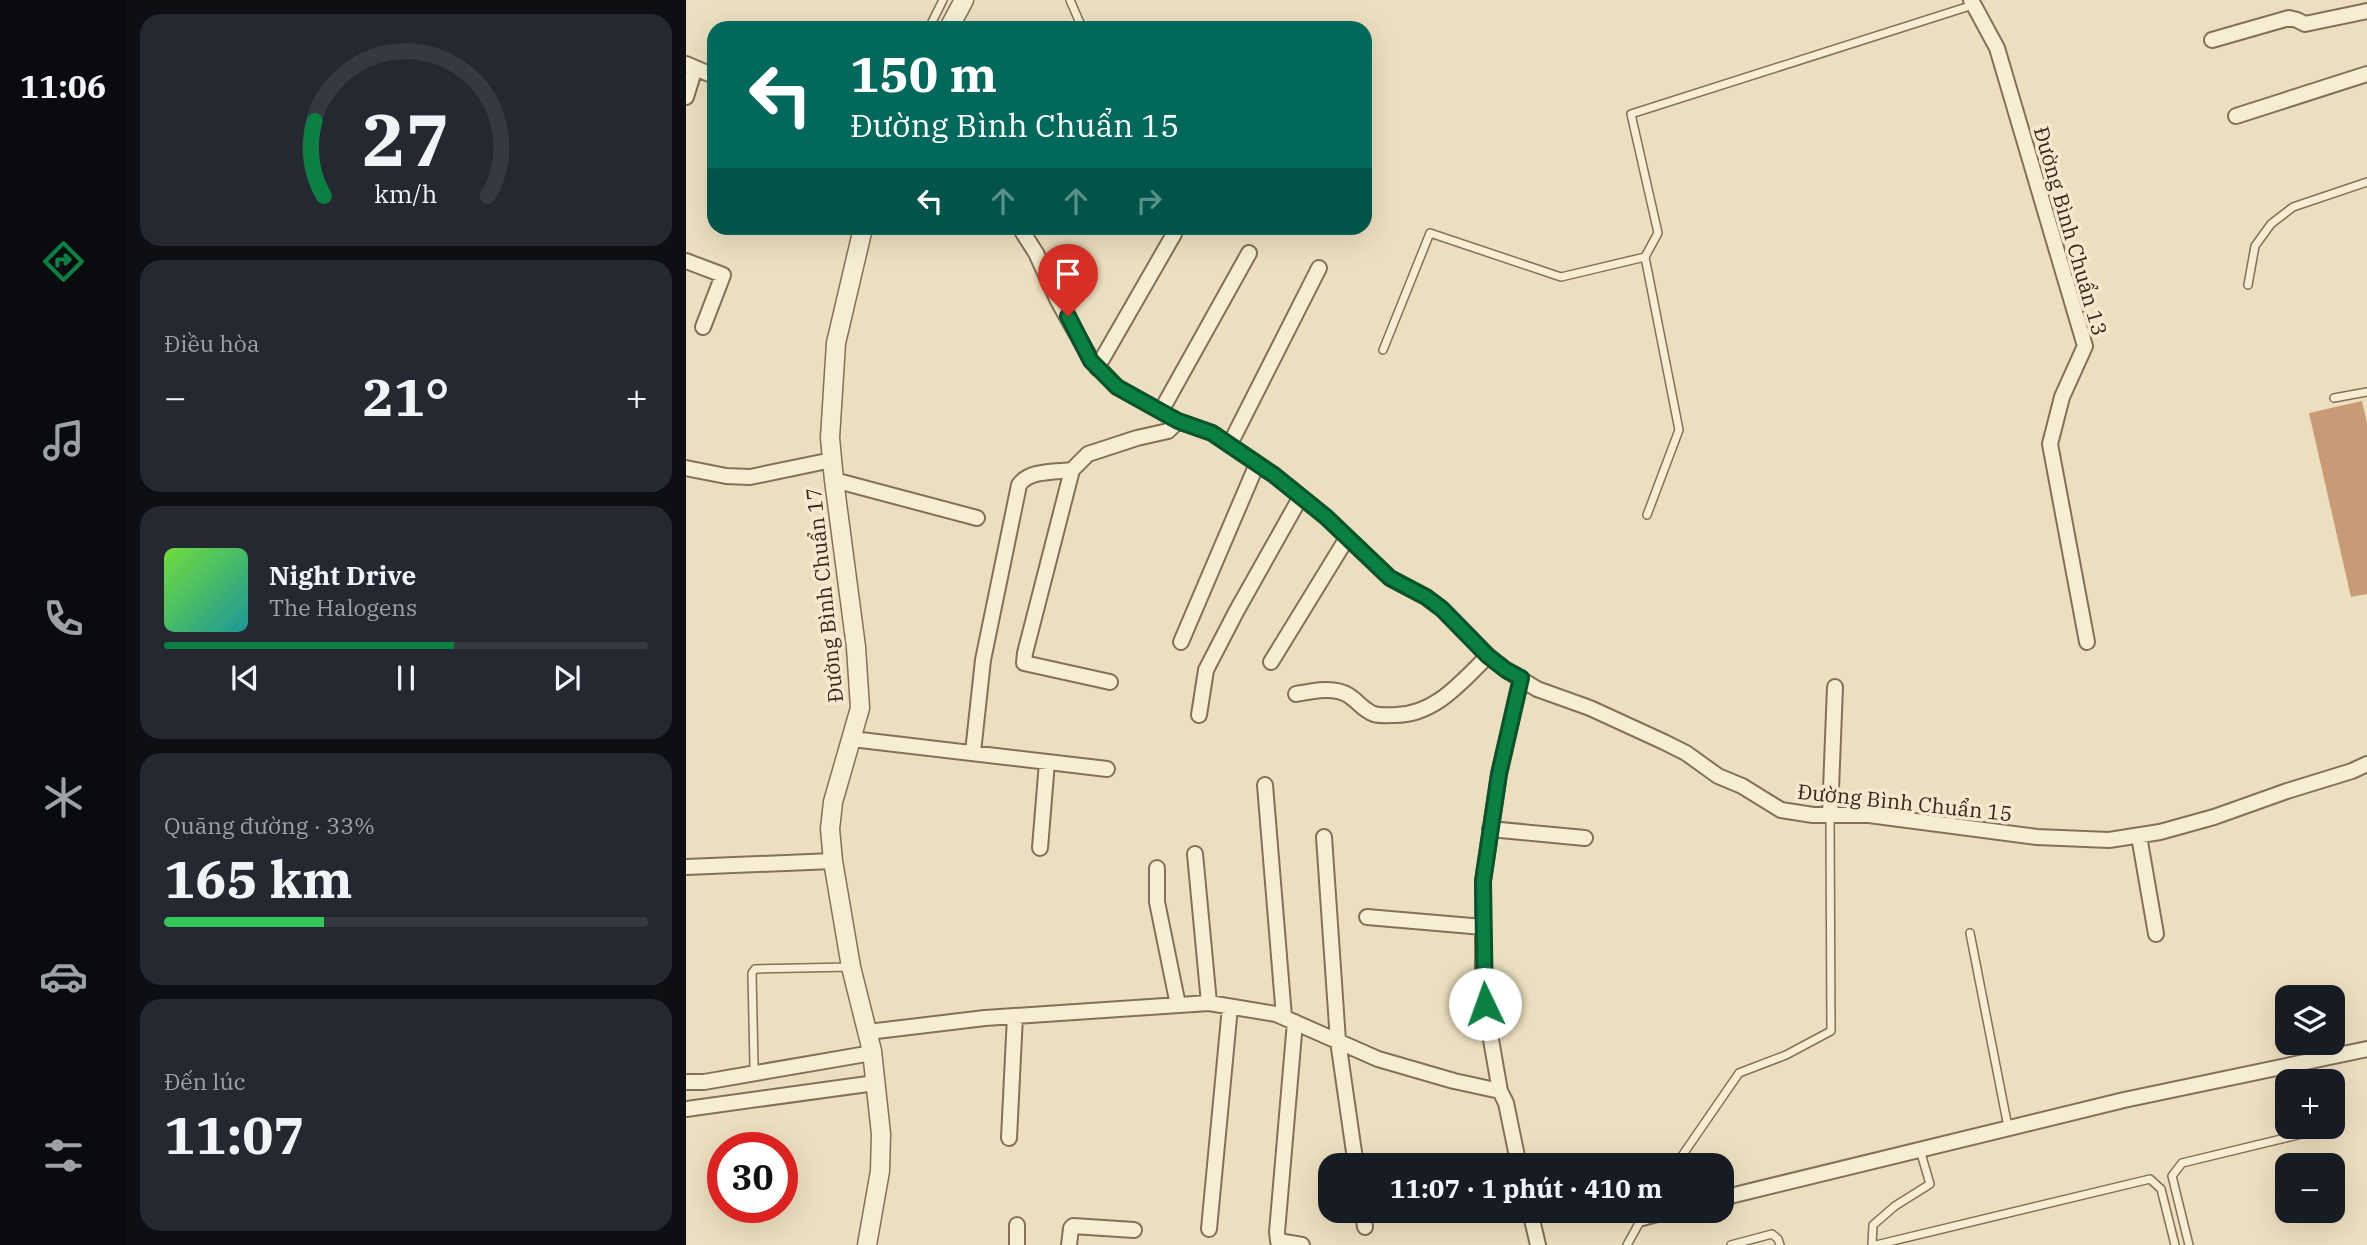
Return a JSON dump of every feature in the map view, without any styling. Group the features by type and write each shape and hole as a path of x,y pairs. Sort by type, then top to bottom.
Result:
{"street":[{"path":"953,21 964,0"},
{"name":"Đường Bình Chuẩn 13","path":"1972,2 1997,48 2085,346 2062,397 2050,444 2087,642"},
{"path":"2212,40 2289,18 2305,24 2367,11"},
{"path":"686,97 691,66"},
{"path":"2236,116 2367,74"},
{"name":"Đường Bình Chuẩn 17","path":"861,235 836,343 830,438 859,674 860,708 833,802 830,829 851,967 872,1053 881,1134 880,1171 867,1245"},
{"name":"Đường Bình Chuẩn 15","path":"1024,235 1036,253 1058,301 1097,368 1117,387 1178,421 1212,433 1230,444 1326,517 1390,578 1426,597 1442,609 1488,656 1506,670 1538,689 1590,708 1686,753 1718,776 1742,786 1780,810 1830,816 1869,815 2037,837 2109,841 2214,817 2367,764"},
{"path":"1097,368 1173,235"},
{"path":"1161,411 1249,253"},
{"path":"686,261 723,275 703,327"},
{"path":"1230,444 1319,268"},
{"path":"1110,682 1024,663 1072,470 1088,454 1168,431 1178,421"},
{"path":"686,468 726,476 750,477 832,460"},
{"path":"1181,642 1257,464"},
{"path":"973,752 983,660 1020,485 1024,478 1035,474 1072,470"},
{"path":"834,480 977,518"},
{"path":"1199,715 1206,670 1300,498"},
{"path":"1272,663 1347,538"},
{"path":"1296,694 1325,690 1348,694 1363,709 1377,715 1402,714 1428,708 1447,696 1488,656"},
{"path":"1516,1153 1506,1103 1500,1091 1483,994 1483,881 1499,774 1521,678"},
{"path":"1830,816 1835,687"},
{"path":"852,739 1107,769"},
{"path":"1040,848 1047,762"},
{"path":"1265,785 1290,1020 1277,1232 1278,1241 1302,1245"},
{"path":"1490,830 1585,838"},
{"path":"2139,836 2156,933"},
{"path":"1325,837 1338,1041 1354,1153"},
{"path":"1195,855 1209,1003"},
{"path":"686,867 833,861"},
{"path":"1157,867 1157,902 1178,1005"},
{"path":"1367,917 1483,927"},
{"path":"868,1032 1014,1016 1209,1003 1276,1013 1378,1059 1500,1091"},
{"path":"1209,1229 1230,1007"},
{"path":"1009,1138 1014,1016"},
{"path":"1734,1195 2124,1100 2367,1049"},
{"path":"686,1082 705,1082 872,1053"},
{"path":"686,1109 875,1083"},
{"path":"1364,1223 1365,1227"},
{"path":"1533,1223 1538,1245"},
{"path":"1017,1225 1017,1245"},
{"path":"1069,1245 1073,1226 1134,1230"}],"lane":[{"path":"932,21 943,0"},
{"path":"1070,0 1079,21"},
{"path":"1647,515 1679,430 1645,257 1658,233 1631,114 1972,2"},
{"path":"2248,285 2255,246 2272,224 2293,207 2367,182"},
{"path":"1383,350 1430,233 1561,277 1645,257"},
{"path":"2334,398 2367,392"},
{"path":"1684,1153 1740,1073 1786,1055 1832,1031 1830,816"},
{"path":"1970,933 2008,1127"},
{"path":"754,1066 752,973 755,969 851,967"},
{"path":"2301,1063 2303,1069"},
{"path":"2189,1245 2172,1176 2182,1163 2281,1139"},
{"path":"1919,1148 1930,1184 1895,1206 1873,1225 1874,1245 2150,1179 2161,1189 2175,1245"},
{"path":"1627,1245 1639,1223"},
{"path":"1731,1245 1772,1234 1780,1245"}],"building":[{"path":"2362,401 2367,423 2367,594 2351,597 2309,413"}],"route":[{"path":"1068,316 1091,361 1117,387 1178,421 1212,433 1274,475 1326,517 1390,578 1426,597 1442,609 1488,656 1521,678 1499,774 1483,881 1485,1004"}]}
